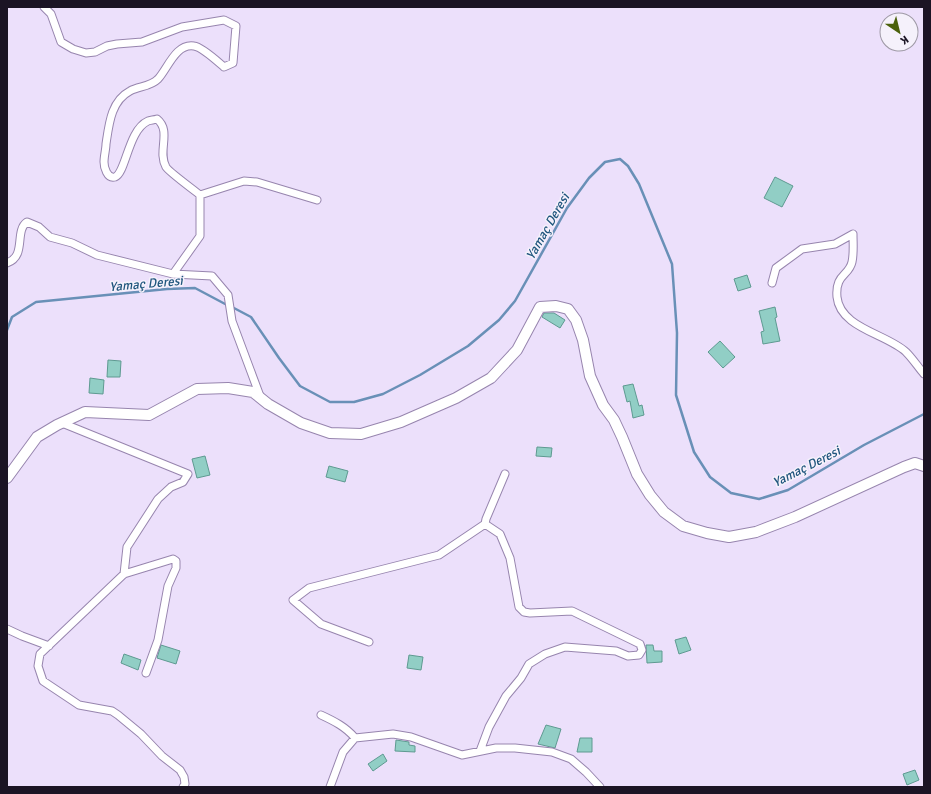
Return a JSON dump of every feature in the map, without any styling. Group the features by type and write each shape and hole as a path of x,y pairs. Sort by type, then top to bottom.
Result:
{"street":[{"path":"44,7 51,14 61,42 73,49 86,53 95,52 106,46 142,42 182,27 224,20 236,26 233,63 224,67 199,47 184,47 174,56 157,79 150,84 131,90 122,95 114,108 109,121 104,161 105,171 109,175 113,177 116,176 122,170 129,145 137,130 147,121 157,119 161,123 164,130 162,154 166,167 200,195"},
{"path":"200,195 244,182 257,182 317,200"},
{"path":"173,274 200,236 200,195"},
{"path":"7,263 15,258 18,253 21,230 23,225 27,222 39,227 50,238 72,243 97,255 173,274 212,276 228,295 232,321 261,399"},
{"path":"772,282 776,268 802,249 835,244 853,234 852,263 848,270 840,277 837,284 837,297 840,308 846,316 854,322 906,352 924,374"},
{"path":"7,478 37,437 85,412 149,415 197,389 228,388 253,392 261,399 301,423 330,433 361,434 401,422 456,398 491,378 517,350 540,307 556,306 568,309 576,320 583,340 590,376 603,405 614,420 637,474 650,495 664,512 683,526 707,533 729,537 756,532 795,517 904,467 915,463 924,466"},
{"path":"62,423 188,474 183,482 171,487 158,499 127,547 124,574"},
{"path":"369,642 321,624 293,600 309,588 439,555 485,524 505,474"},
{"path":"480,751 490,727 506,696 521,678 529,664 545,654 565,647 616,651 628,656 639,655 642,650 640,644 572,611 530,613 520,610 518,607 510,558 500,534 485,524"},
{"path":"146,673 158,640 168,586 176,568 176,561 173,560 124,574 40,654 38,666 43,681 79,704 112,711 141,734 162,756 180,770 184,777 185,784 183,787"},
{"path":"7,629 49,646"},
{"path":"321,715 336,722 355,738"},
{"path":"330,787 344,752 355,738 393,734 411,737 462,755 496,748 515,748 552,752 571,759 600,787"}],"building":[{"path":"775,177 793,186 782,207 764,198"},
{"path":"747,275 751,287 738,291 734,279"},
{"path":"775,307 777,317 775,318 780,341 763,344 761,332 764,331 759,311"},
{"path":"544,313 554,313 565,320 560,328 542,317"},
{"path":"720,341 735,357 723,368 708,352"},
{"path":"108,360 121,361 120,377 107,377"},
{"path":"90,378 104,380 103,394 89,393"},
{"path":"633,384 639,406 642,405 644,415 633,418 630,401 627,402 623,386"},
{"path":"537,447 552,448 551,457 536,456"},
{"path":"205,456 210,475 197,478 192,459"},
{"path":"329,466 348,471 345,482 326,477"},
{"path":"686,637 691,650 679,654 675,640"},
{"path":"161,645 180,651 176,664 157,658"},
{"path":"646,645 653,645 654,651 662,651 662,662 647,663"},
{"path":"124,654 141,660 138,670 121,663"},
{"path":"409,655 423,657 421,670 407,668"},
{"path":"546,725 561,729 555,748 538,744"},
{"path":"580,738 592,738 592,752 577,752"},
{"path":"396,740 409,742 409,745 415,746 415,752 395,751"},
{"path":"383,754 387,761 373,771 368,764"},
{"path":"915,770 919,780 907,785 903,774"}],"waterway":[{"name":"Yamaç Deresi","path":"232,307 251,317 300,386 330,402 354,402 383,394 420,375 468,346 499,320 515,301 567,208 589,178 605,162 620,159 628,166 639,184 672,264 677,333 676,395 694,452 710,477 731,493 759,499 788,490 864,445 924,414"},
{"name":"Yamaç Deresi","path":"7,330 12,317 36,302 167,289 195,288 227,305"}]}
